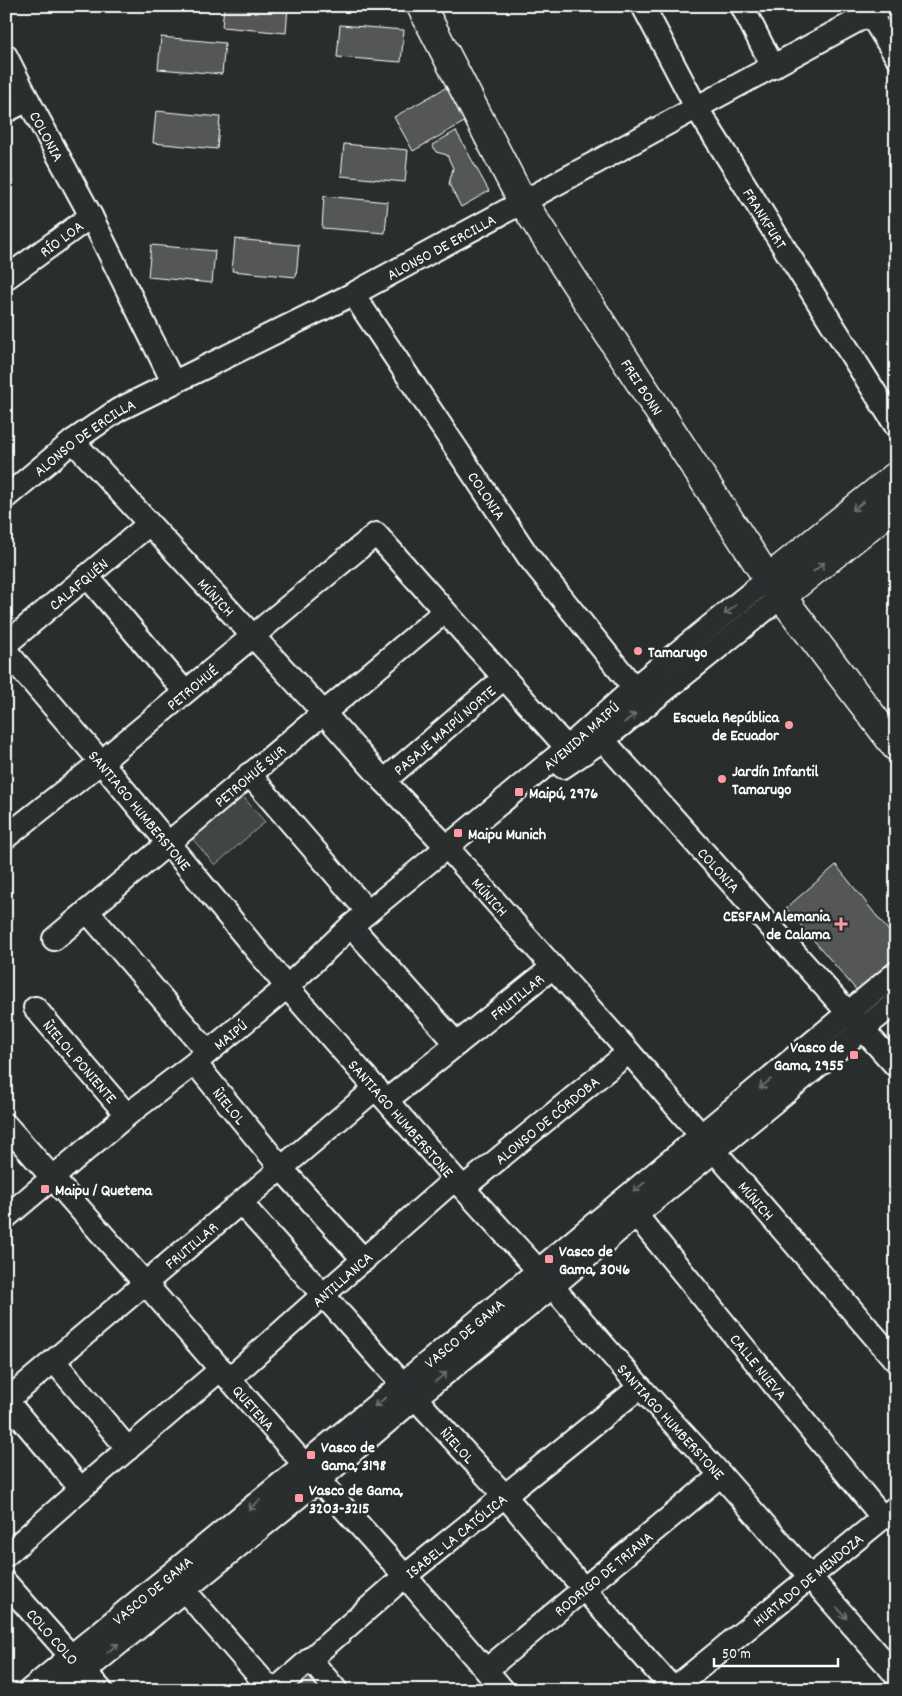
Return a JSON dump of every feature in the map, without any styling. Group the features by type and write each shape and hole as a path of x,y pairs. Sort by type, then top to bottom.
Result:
{"main road":[{"name":"FREI BONN","path":"420,6 522,201 774,588 896,747"},
{"name":"AVENIDA MAIPÚ","path":"774,588 896,476"},
{"name":"AVENIDA MAIPÚ","path":"774,588 896,505"}],"street":[{"name":"FRANKFURT","path":"643,6 696,107 896,426"},
{"path":"742,6 773,67"},
{"name":"ALONSO DE ERCILLA","path":"6,497 73,441 118,410 353,294 773,67 872,9"},
{"path":"872,9 896,56"},
{"name":"COLONIA","path":"6,56 90,216 173,382"},
{"path":"6,111 28,100"},
{"name":"RÍO LOA","path":"6,278 90,216"},
{"name":"COLONIA","path":"353,294 528,556 634,688"},
{"name":"MÚNICH","path":"73,441 323,712 384,781 446,846 552,967 630,1052 896,1360"},
{"name":"CALAFQUÉN","path":"6,644 149,524"},
{"name":"PETROHUÉ","path":"9,828 102,762 376,534 444,612"},
{"path":"88,576 185,692"},
{"name":"AVENIDA MAIPÚ","path":"446,846 566,748 634,688 774,588"},
{"name":"AVENIDA MAIPÚ","path":"446,846 603,740 774,588"},
{"path":"444,612 566,748"},
{"name":"PETROHUÉ SUR","path":"54,939 444,612"},
{"name":"SANTIAGO HUMBERSTONE","path":"6,651 102,762 287,986 459,1184 538,1270 640,1387 722,1475 896,1675"},
{"name":"PASAJE MAIPÚ NORTE","path":"384,781 504,678"},
{"name":"COLONIA","path":"603,740 896,1066"},
{"path":"249,774 368,912"},
{"name":"MAIPÚ","path":"6,1217 126,1115 202,1058 287,986 351,926 446,846"},
{"name":"ÑIELOL","path":"87,911 202,1058 282,1169 364,1260"},
{"path":"351,926 457,1044"},
{"name":"FRUTILLAR","path":"6,1401 282,1169 381,1094 457,1044 552,967"},
{"name":"VASCO DE GAMA","path":"62,1690 78,1663 409,1391 538,1270 709,1143 856,1022 896,973"},
{"name":"VASCO DE GAMA","path":"856,1022 896,1002"},
{"name":"ÑIELOL PONIENTE","path":"35,1008 126,1115"},
{"name":"ALONSO DE CÓRDOBA","path":"459,1184 630,1052"},
{"name":"QUETENA","path":"6,1125 311,1472 406,1576 503,1690"},
{"name":"VASCO DE GAMA","path":"409,1391 552,1288 636,1215 709,1143"},
{"name":"ANTILLANCA","path":"6,1555 128,1449 225,1374 459,1184"},
{"name":"ÑIELOL","path":"242,1203 505,1496 673,1690"},
{"name":"CALLE NUEVA","path":"636,1215 889,1512"},
{"path":"54,1361 128,1449"},
{"name":"ISABEL LA CATÓLICA","path":"275,1690 406,1576 640,1387"},
{"path":"6,1401 81,1488"},
{"name":"VASCO DE GAMA","path":"30,1690 78,1663 184,1590 311,1472"},
{"name":"RODRIGO DE TRIANA","path":"486,1670 722,1475"},
{"name":"HURTADO DE MENDOZA","path":"673,1690 889,1512"},
{"name":"COLO COLO","path":"6,1584 101,1690"},
{"path":"184,1590 271,1690"},
{"path":"310,1660 336,1690"}],"shaded area":[{"path":"239,792 265,822 215,865 189,835"}],"building":[{"path":"224,6 288,6 286,33 222,27"},
{"path":"340,25 404,30 401,62 337,57"},
{"path":"161,37 225,43 222,74 158,69"},
{"path":"447,87 466,121 413,151 394,117"},
{"path":"156,111 220,117 217,149 153,143"},
{"path":"456,131 489,191 461,207 449,184 453,168 447,155 436,152 432,145"},
{"path":"344,144 408,150 405,182 341,176"},
{"path":"324,196 388,202 385,233 322,228"},
{"path":"235,239 299,245 296,277 232,271"},
{"path":"151,245 215,251 212,283 148,277"},
{"name":"CESFAM Alemania de Calama","path":"836,865 896,940 896,959 858,992 786,908"},
{"path":"309,1670 326,1690 286,1690"}],"place":[{"name":"Tamarugo","path":"638,651"},
{"name":"Escuela República de Ecuador","path":"789,725"},
{"name":"Jardín Infantil Tamarugo","path":"722,779"},
{"name":"Maipú, 2976","path":"519,792"},
{"name":"Maipu Munich","path":"458,833"},
{"name":"CESFAM Alemania de Calama","path":"841,924"},
{"name":"Vasco de Gama, 2955","path":"854,1055"},
{"name":"Maipu / Quetena","path":"45,1189"},
{"name":"Vasco de Gama, 3046","path":"549,1259"},
{"name":"Vasco de Gama, 3198","path":"311,1455"},
{"name":"Vasco de Gama, 3203-3215","path":"299,1498"}]}
